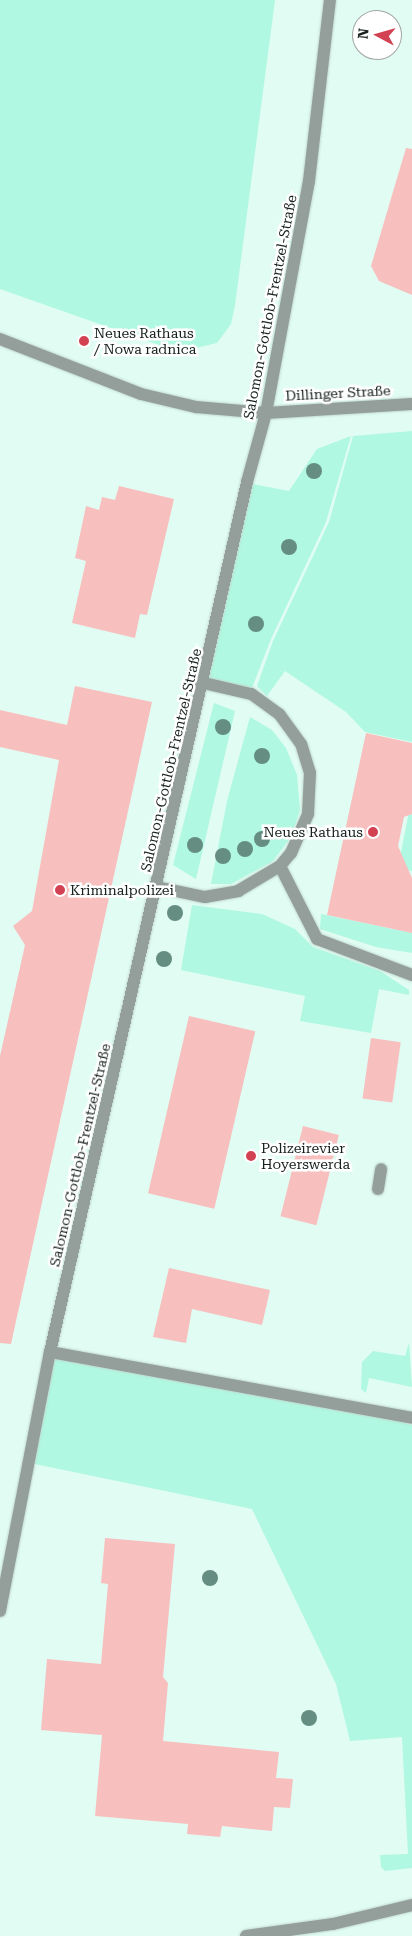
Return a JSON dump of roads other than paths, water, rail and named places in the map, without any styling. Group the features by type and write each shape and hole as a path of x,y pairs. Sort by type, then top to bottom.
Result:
{"street":[{"name":"Salomon-Gottlob-Frentzel-Straße","path":"0,1611 50,1352 204,683 247,482 266,412 308,181 330,0"},
{"name":"Dillinger Straße","path":"0,338 141,394 196,407 266,412 412,404"},
{"path":"157,886 189,896 217,896 238,892 280,866 291,853 308,814 310,773 301,744 279,714 251,694 204,683"},
{"path":"280,866 317,939 412,976"},
{"path":"378,1189 381,1169"},
{"path":"50,1352 412,1418"},
{"path":"246,1936 333,1924 412,1905"}],"place":[{"name":"Neues Rathaus / Nowa radnica","path":"84,341"},
{"name":"Neues Rathaus","path":"373,832"},
{"name":"Kriminalpolizei","path":"60,890"},
{"name":"Polizeirevier Hoyerswerda","path":"251,1156"}]}
